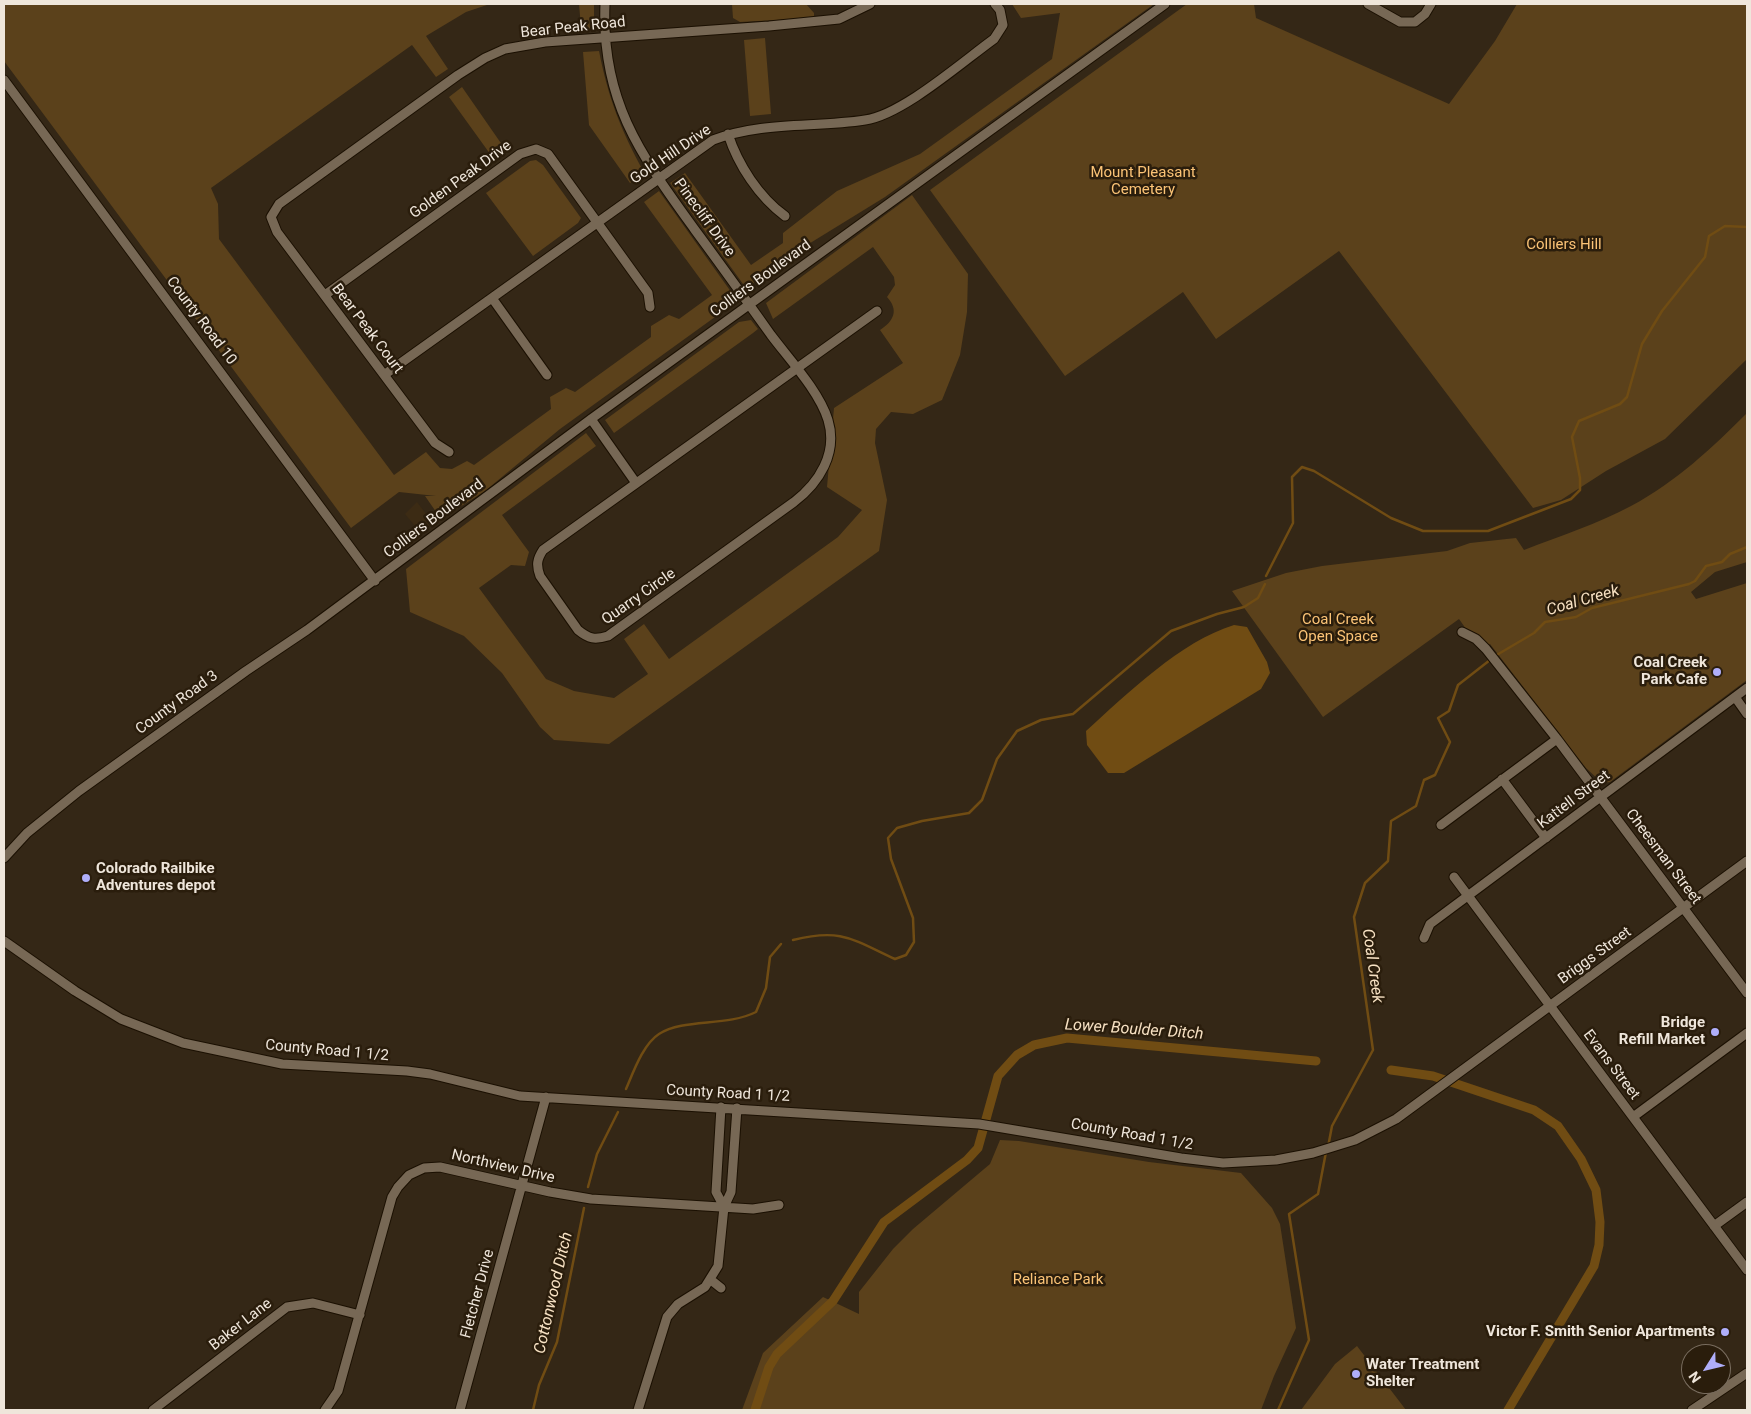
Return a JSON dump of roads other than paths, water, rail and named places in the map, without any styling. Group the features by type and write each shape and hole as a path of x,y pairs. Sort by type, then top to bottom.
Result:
{"street":[{"name":"Pinecliff Drive","path":"605,4 604,38 608,66 630,134 658,179 749,304"},
{"name":"Bear Peak Road","path":"272,217 279,204 485,58 505,49 545,42 769,26 839,19 870,4"},
{"name":"Gold Hill Drive","path":"384,375 713,140 728,134 773,126 866,120 892,111 994,39 1003,25 1000,10 995,4"},
{"name":"Colliers Boulevard","path":"375,581 591,419 1165,4"},
{"path":"1368,4 1400,22 1415,22 1425,14 1431,4"},
{"name":"County Road 10","path":"4,80 375,581"},
{"path":"728,134 739,162 771,206 785,216"},
{"name":"Golden Peak Drive","path":"324,295 529,149 539,149 548,154 598,222"},
{"name":"Bear Peak Court","path":"272,217 278,232 435,443 449,452"},
{"path":"598,222 648,293 650,307"},
{"path":"492,298 547,375"},
{"name":"Quarry Circle","path":"749,304 818,399 828,420 829,448 826,462 814,485 794,502 608,636 597,640 586,637 578,630 540,576 537,567 538,558 543,550 796,369"},
{"path":"796,369 877,311"},
{"path":"591,419 636,483"},
{"name":"County Road 3","path":"4,858 27,833 78,791 375,581"},
{"name":"Cheesman Street","path":"1462,632 1476,639 1486,648 1601,797 1747,993"},
{"name":"Kattell Street","path":"1424,938 1430,924 1747,688"},
{"path":"1735,697 1747,714"},
{"path":"1441,825 1557,739"},
{"path":"1502,779 1546,838"},
{"name":"Briggs Street","path":"1459,1074 1747,861"},
{"name":"Evans Street","path":"1454,877 1747,1270"},
{"name":"County Road 1 1/2","path":"4,941 76,991 121,1019 183,1043 282,1064 407,1071 520,1096 979,1124 1200,1161 1243,1163 1288,1158 1340,1145 1387,1124 1459,1074"},
{"path":"1633,1116 1747,1033"},
{"name":"Fletcher Drive","path":"460,1410 546,1097"},
{"path":"721,1107 716,1192 724,1208"},
{"path":"638,1410 667,1317 678,1304 700,1291 711,1280 719,1262 724,1208 731,1192 737,1108"},
{"name":"Northview Drive","path":"326,1410 338,1391 392,1197 409,1175 424,1168 440,1167 522,1186 591,1199 753,1209 779,1205"},
{"path":"1714,1226 1747,1202"},
{"path":"711,1280 721,1288"},
{"name":"Baker Lane","path":"153,1410 287,1307 313,1303 360,1315"},
{"path":"1692,1410 1747,1373"}],"waterway":[{"name":"Cottonwood Ditch","path":"1266,576 1293,523 1292,477 1302,467 1314,471 1391,518 1423,531 1488,531 1571,499 1580,490 1580,478 1572,437 1579,421 1620,404 1627,397 1642,344 1662,311 1705,257 1709,236 1725,226 1747,227"},
{"name":"Coal Creek","path":"1495,656 1534,633 1545,622 1576,617 1592,608 1689,584 1695,581 1706,566 1722,562 1730,554 1747,547"},
{"name":"Cottonwood Ditch","path":"793,940 835,935 856,941 895,959 906,955 914,942 913,918 891,859 888,838 897,828 922,821 969,813 982,800 997,759 1017,731 1041,720 1073,714 1171,631 1217,614 1244,607 1258,598 1265,584"},
{"name":"Coal Creek","path":"1328,1147 1332,1126 1373,1050 1354,917 1365,883 1388,861 1391,821 1416,806 1424,780 1435,775 1450,742 1438,718 1449,711 1458,685 1490,660"},
{"name":"Cottonwood Ditch","path":"626,1089 643,1052 659,1034 680,1026 732,1020 756,1012 766,988 770,957 781,944"},
{"name":"Lower Boulder Ditch","path":"755,1410 769,1367 777,1354 833,1301 884,1222 967,1160 978,1148 998,1076 1017,1055 1034,1045 1067,1038 1316,1061"},
{"name":"Lower Boulder Ditch","path":"1391,1070 1433,1076 1534,1110 1558,1126 1581,1159 1596,1190 1600,1222 1599,1245 1594,1266 1508,1410"},
{"name":"Cottonwood Ditch","path":"588,1187 597,1154 618,1112"},
{"name":"Coal Creek","path":"1278,1410 1309,1340 1289,1214 1318,1194 1326,1152"},
{"name":"Cottonwood Ditch","path":"533,1410 539,1385 557,1342 584,1208"}],"place":[{"name":"Coal Creek Park Cafe","path":"1717,672"},
{"name":"Colorado Railbike Adventures depot","path":"86,878"},
{"name":"Bridge Refill Market","path":"1715,1032"},
{"name":"Victor F. Smith Senior Apartments","path":"1725,1332"},
{"name":"Water Treatment Shelter","path":"1356,1374"}],"park label":[{"name":"Mount Pleasant Cemetery","path":"1143,182"},
{"name":"Colliers Hill","path":"1564,245"},
{"name":"Coal Creek Open Space","path":"1338,628"},
{"name":"Reliance Park","path":"1058,1280"}]}
